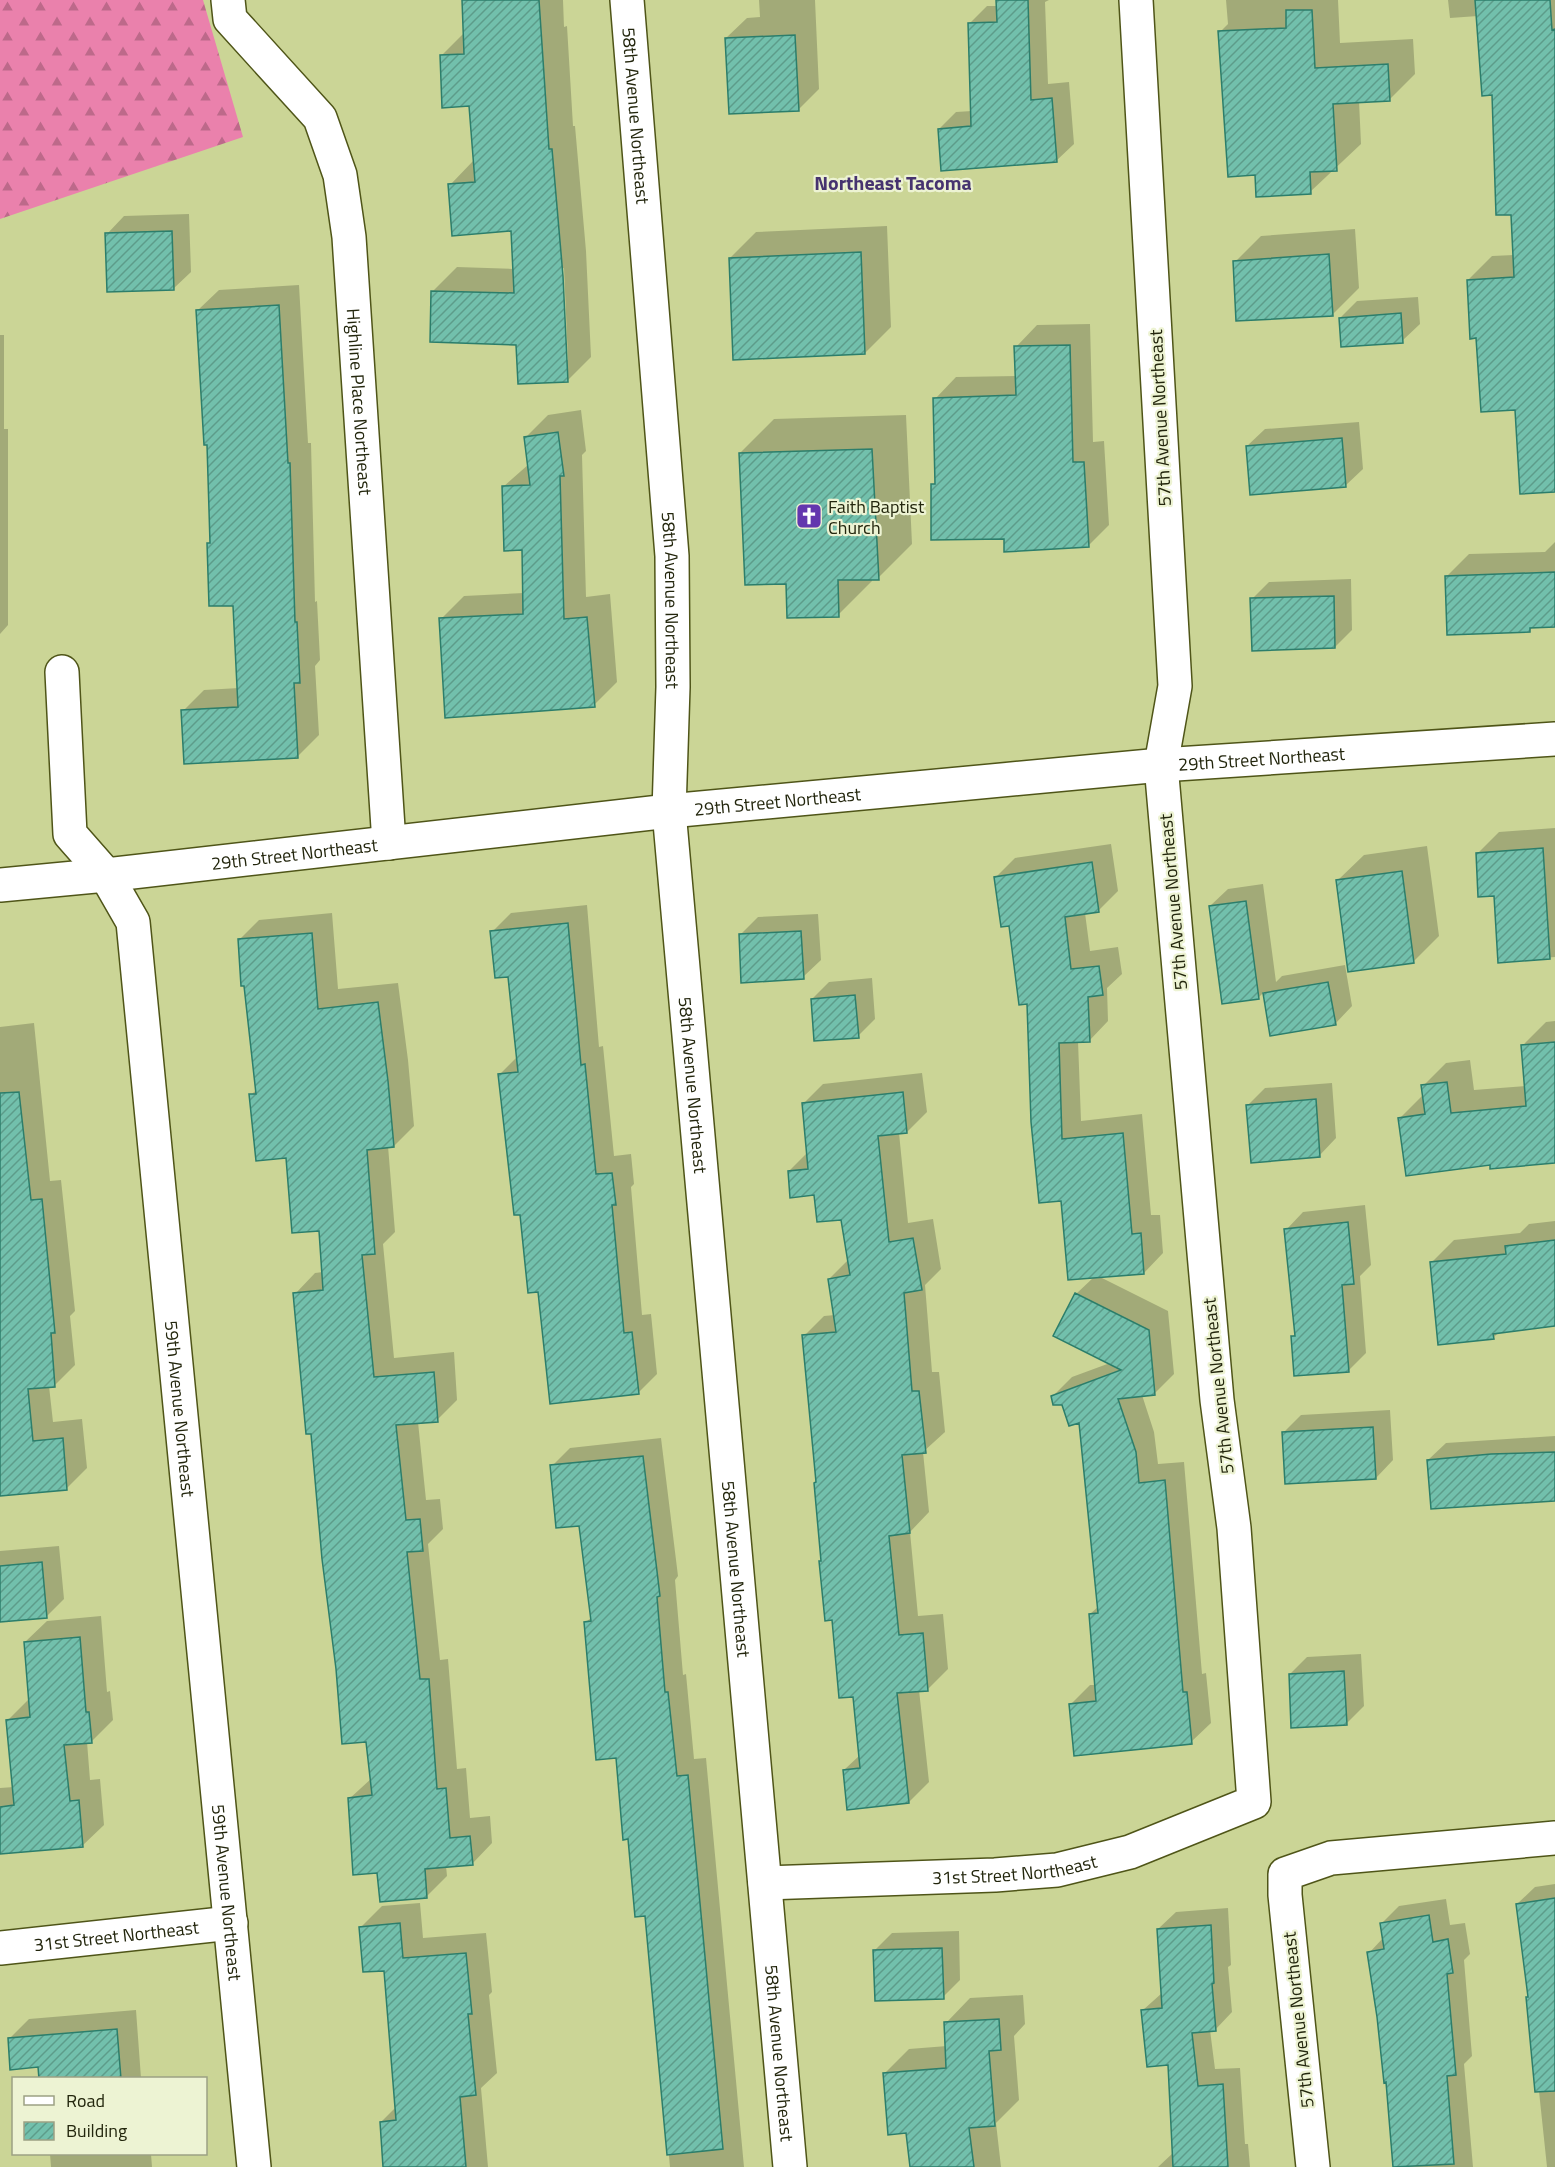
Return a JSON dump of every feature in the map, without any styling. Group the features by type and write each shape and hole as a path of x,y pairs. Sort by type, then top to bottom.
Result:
{"street":[{"name":"Highline Place Northeast","path":"228,0 230,19 320,118 340,175 349,237 389,843"},
{"name":"58th Avenue Northeast","path":"627,0 672,556 673,687 669,811 790,2167"},
{"name":"57th Avenue Northeast","path":"1136,0 1175,686 1161,765 1217,1400 1234,1528 1254,1803"},
{"name":"59th Avenue Northeast","path":"62,672 70,834 106,875 133,922 254,2167"},
{"name":"29th Street Northeast","path":"0,885 669,811 1161,765 1555,740"},
{"name":"31st Street Northeast","path":"765,1882 994,1875 1057,1870 1130,1852 1254,1803"},
{"name":"57th Avenue Northeast","path":"1312,2167 1285,1895 1286,1874 1331,1858 1555,1838"},
{"name":"31st Street Northeast","path":"0,1948 231,1923"}],"green space":[{"path":"0,0 203,0 243,137 0,219"}],"building":[{"path":"462,0 539,0 549,149 552,149 563,276 568,382 518,384 516,345 430,342 431,291 514,293 511,231 452,236 448,184 475,182 469,106 442,108 440,55 464,54"},
{"path":"996,0 1028,0 1031,100 1052,98 1057,162 941,171 938,129 971,126 968,23 997,22"},
{"path":"1475,0 1550,0 1552,30 1555,29 1555,492 1520,494 1515,410 1481,412 1476,338 1470,339 1467,280 1514,277 1511,215 1496,215 1492,95 1482,96"},
{"path":"1286,10 1312,10 1315,68 1388,64 1390,101 1333,104 1337,171 1310,172 1311,194 1256,197 1255,175 1228,177 1218,31 1286,28"},
{"path":"795,35 799,111 729,114 725,38"},
{"path":"172,231 174,290 107,292 105,233"},
{"path":"861,252 865,354 733,360 729,258"},
{"path":"1329,254 1333,316 1236,321 1233,261"},
{"path":"279,305 288,463 290,463 295,622 297,622 300,683 294,683 298,758 184,764 181,710 238,707 233,606 209,606 207,445 204,445 196,310"},
{"path":"1401,313 1403,343 1341,347 1339,318"},
{"path":"1070,345 1073,462 1084,462 1089,547 1004,552 1004,539 931,540 931,484 935,484 933,398 1016,395 1014,346"},
{"path":"558,432 564,476 560,476 564,619 587,617 595,707 445,718 439,618 523,614 522,550 504,551 502,486 530,485 524,437"},
{"path":"1342,438 1346,487 1250,495 1246,446"},
{"name":"Faith Baptist Church","path":"872,449 879,580 838,580 839,617 787,618 786,584 745,585 739,453"},
{"path":"1555,572 1555,627 1530,628 1530,632 1447,635 1445,576"},
{"path":"1334,596 1335,648 1252,651 1250,598"},
{"path":"1543,848 1550,959 1498,963 1494,896 1478,897 1476,853"},
{"path":"1092,862 1099,912 1065,917 1071,969 1099,966 1103,995 1088,997 1090,1042 1059,1043 1062,1139 1123,1133 1132,1234 1141,1233 1144,1274 1068,1280 1061,1201 1039,1203 1031,1122 1027,1004 1019,1005 1009,926 1001,927 994,877"},
{"path":"1402,871 1414,963 1348,972 1336,880"},
{"path":"1246,901 1259,999 1222,1004 1209,906"},
{"path":"568,923 581,1065 585,1064 596,1174 612,1173 616,1205 612,1205 624,1333 632,1332 639,1394 550,1404 538,1292 528,1293 520,1215 514,1215 498,1074 518,1072 508,977 495,978 490,931"},
{"path":"801,931 804,979 741,983 739,934"},
{"path":"312,933 318,1009 378,1002 394,1147 367,1150 375,1254 362,1255 374,1377 434,1372 438,1422 396,1425 406,1520 420,1519 423,1551 407,1552 420,1679 429,1679 437,1789 446,1788 450,1838 470,1836 473,1865 425,1869 427,1898 380,1902 377,1873 353,1875 348,1798 372,1795 366,1742 342,1744 311,1434 306,1434 293,1293 323,1290 319,1231 292,1233 286,1158 256,1161 249,1094 256,1094 244,986 241,986 238,939"},
{"path":"1328,982 1336,1025 1270,1036 1263,993"},
{"path":"855,995 859,1038 814,1041 811,999"},
{"path":"1555,1042 1555,1163 1490,1169 1490,1165 1406,1176 1398,1118 1425,1114 1421,1085 1447,1082 1451,1113 1526,1106 1521,1045"},
{"path":"19,1092 31,1200 42,1199 55,1333 51,1333 55,1387 28,1389 33,1441 63,1438 67,1490 0,1496 0,1093"},
{"path":"903,1092 907,1133 878,1136 889,1242 913,1238 922,1290 904,1293 912,1391 919,1391 926,1453 902,1455 910,1533 889,1536 899,1635 923,1633 928,1691 897,1693 909,1803 847,1810 843,1770 860,1768 853,1697 839,1698 832,1620 825,1621 819,1561 821,1561 814,1483 816,1482 802,1335 836,1332 828,1279 850,1275 841,1220 817,1222 814,1195 790,1198 788,1171 808,1169 802,1103"},
{"path":"1316,1099 1320,1157 1251,1163 1246,1105"},
{"path":"1348,1222 1354,1284 1342,1285 1349,1372 1294,1376 1291,1336 1295,1336 1284,1229"},
{"path":"1555,1240 1555,1326 1493,1334 1494,1339 1438,1345 1430,1262 1506,1254 1505,1246"},
{"path":"1075,1293 1149,1330 1155,1395 1118,1399 1136,1452 1139,1483 1165,1480 1183,1692 1187,1692 1192,1744 1074,1756 1069,1704 1096,1701 1089,1614 1098,1613 1079,1423 1069,1426 1062,1405 1053,1405 1051,1396 1121,1370 1053,1336"},
{"path":"1373,1427 1376,1479 1285,1484 1282,1432"},
{"path":"1555,1452 1555,1501 1431,1509 1427,1460 1491,1454"},
{"path":"643,1456 660,1596 657,1597 665,1692 668,1692 677,1776 688,1775 723,2149 667,2155 645,1916 635,1917 628,1839 623,1840 616,1758 596,1760 584,1622 591,1621 579,1526 556,1528 550,1465"},
{"path":"42,1562 47,1618 0,1622 0,1566"},
{"path":"80,1637 86,1712 89,1712 92,1743 64,1745 70,1801 79,1800 83,1847 0,1854 0,1807 14,1805 6,1720 30,1717 24,1642"},
{"path":"1344,1671 1347,1725 1291,1728 1289,1674"},
{"path":"1555,1898 1555,2091 1535,2092 1526,1997 1528,1997 1516,1904"},
{"path":"1429,1915 1433,1942 1448,1939 1453,1973 1447,1974 1456,2075 1447,2076 1454,2164 1393,2167 1386,2082 1384,2083 1367,1952 1384,1949 1380,1923"},
{"path":"400,1923 403,1958 466,1953 472,2014 468,2014 476,2095 460,2097 466,2167 383,2167 380,2122 396,2120 384,1971 363,1972 359,1927"},
{"path":"1211,1925 1216,2031 1192,2033 1198,2086 1223,2084 1228,2167 1173,2167 1168,2065 1147,2067 1141,2010 1162,2008 1157,1929"},
{"path":"942,1948 944,1999 875,2001 873,1950"},
{"path":"999,2019 1001,2050 989,2051 995,2126 969,2128 974,2167 910,2167 906,2133 888,2135 883,2073 946,2068 944,2022"},
{"path":"117,2029 121,2077 39,2077 38,2067 10,2070 8,2038"}],"place":[{"name":"Faith Baptist Church","path":"809,516"}],"district":[{"name":"Northeast Tacoma","path":"893,182"}]}
